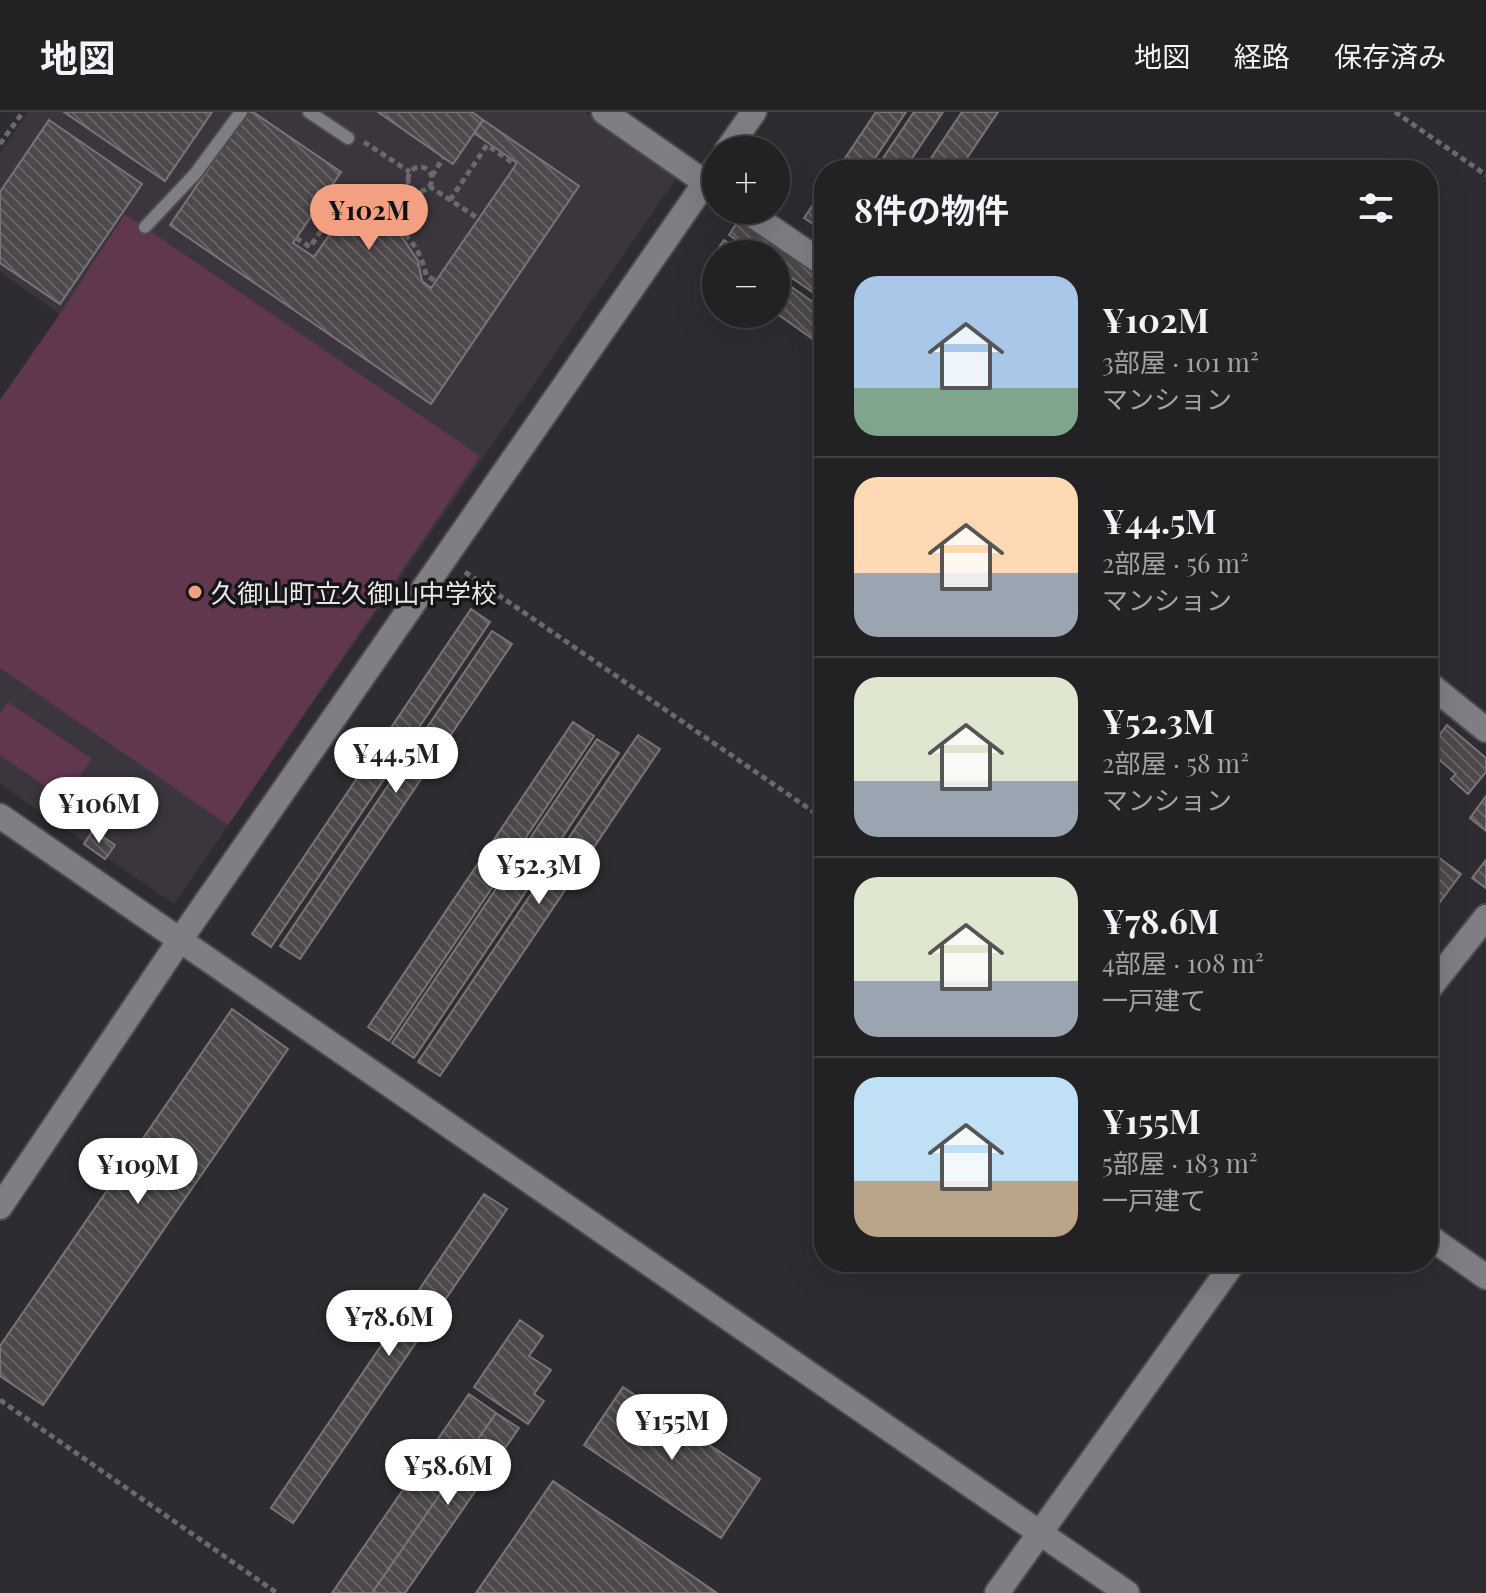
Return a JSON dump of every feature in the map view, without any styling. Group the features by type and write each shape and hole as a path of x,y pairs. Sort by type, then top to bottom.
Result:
{"street":[{"path":"604,112 702,174"},
{"path":"737,136 754,112"},
{"path":"0,1207 180,940 702,194"},
{"path":"765,224 814,257"},
{"path":"1438,691 1486,730"},
{"path":"0,816 1127,1593"},
{"path":"1438,977 1486,917"},
{"path":"1438,1243 1486,1277"},
{"path":"997,1593 1227,1272"}],"lane":[{"path":"145,227 195,174 241,112"},
{"path":"309,112 348,138"}],"path":[{"path":"0,144 23,112"},
{"path":"1395,112 1486,175"},
{"path":"348,138 355,136 410,172"},
{"path":"450,200 487,145 516,165"},
{"path":"432,176 422,167 416,167 410,172 408,181 413,189 422,191 429,186 443,158"},
{"path":"429,186 479,219"},
{"path":"390,222 413,189"},
{"path":"296,238 310,247 335,210 371,212 406,233 422,258 426,275 437,282"},
{"path":"445,558 814,812"},
{"path":"0,1400 277,1593"}],"shaded area":[{"name":"久御山町立久御山中学校","path":"28,112 585,112 678,176 174,904 0,784 0,401 60,314 0,272 0,153"},
{"path":"125,214 480,456 228,825 0,668 0,400"},
{"path":"8,702 92,759 64,799 0,755 0,713"}],"building":[{"path":"64,112 212,112 165,181"},
{"path":"247,112 253,112 341,172 293,243 314,257 343,215 372,217 400,234 418,261 422,281 431,288 517,163 474,133 483,120 579,186 431,404 170,225"},
{"path":"378,112 472,112 483,120 453,164"},
{"path":"876,112 906,112 874,160 844,160"},
{"path":"914,112 943,112 911,160 882,160"},
{"path":"962,112 998,112 966,160 930,160"},
{"path":"49,120 142,184 60,304 0,263 0,192"},
{"path":"814,204 814,224 804,218"},
{"path":"736,224 749,224 772,240 736,240 729,235"},
{"path":"790,253 814,269 814,293 790,277"},
{"path":"790,286 814,303 814,340 790,323"},
{"path":"471,609 490,622 271,947 252,934"},
{"path":"492,631 512,644 300,959 280,946"},
{"path":"573,722 594,736 389,1041 368,1027"},
{"path":"1447,725 1486,758 1486,772 1468,794 1451,779 1456,774 1438,759 1438,737"},
{"path":"638,735 660,749 440,1076 418,1062"},
{"path":"597,739 619,753 414,1058 392,1043"},
{"path":"1486,796 1486,831 1470,818"},
{"path":"93,830 115,845 105,859 84,844"},
{"path":"1438,857 1461,874 1438,905"},
{"path":"1486,860 1486,888 1472,878"},
{"path":"232,1009 288,1049 43,1405 0,1376 0,1346"},
{"path":"484,1194 507,1209 293,1523 271,1508"},
{"path":"520,1320 543,1336 529,1356 551,1370 534,1394 544,1401 528,1424 474,1387"},
{"path":"623,1387 760,1479 721,1538 584,1445"},
{"path":"469,1394 496,1413 372,1593 332,1593"},
{"path":"496,1413 519,1428 405,1593 372,1593"},
{"path":"553,1481 717,1593 476,1593"}],"place":[{"name":"久御山町立久御山中学校","path":"195,592"}]}
